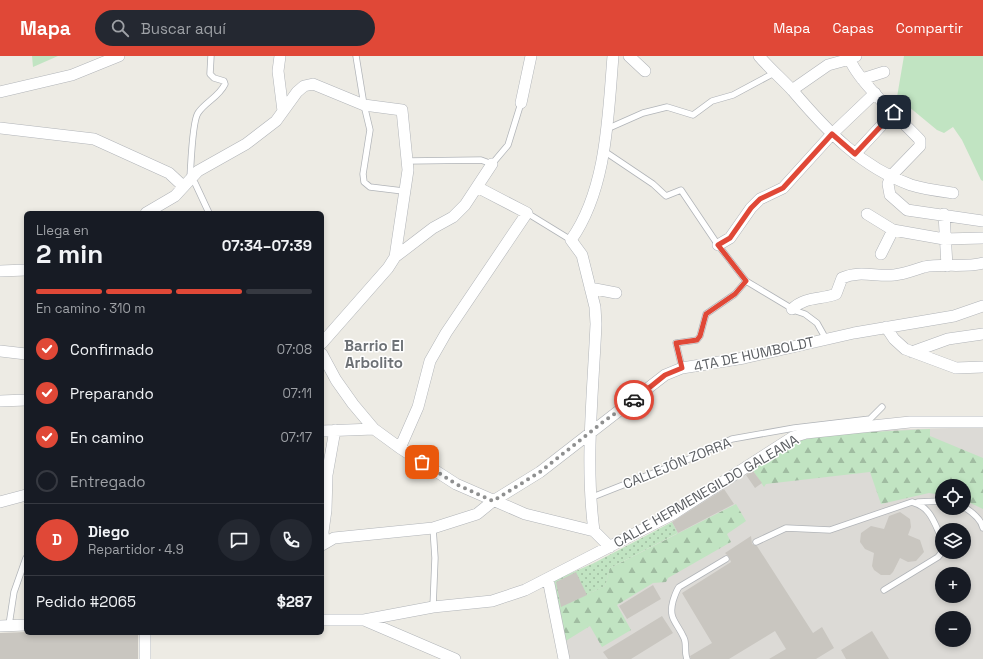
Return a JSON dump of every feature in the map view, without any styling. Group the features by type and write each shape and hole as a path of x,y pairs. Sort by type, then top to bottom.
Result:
{"street":[{"path":"0,92 72,75 119,56"},
{"path":"280,56 278,71 283,111"},
{"path":"520,103 531,56"},
{"path":"594,531 590,498 591,433 596,324 595,307 582,255 570,240 578,229 596,184 604,151 609,128 613,56"},
{"path":"629,56 645,71"},
{"path":"760,56 774,73 792,90 832,134 862,161 911,185 953,193"},
{"path":"792,90 828,65 853,58 852,66 862,80 920,140 920,143 890,176 888,184 890,195 907,210 944,214 983,221"},
{"path":"862,80 884,72"},
{"path":"149,211 174,196 198,171 246,144 276,121 297,92 304,86 313,84 364,105 402,110 408,161 395,257"},
{"path":"718,245 730,238 751,208 760,199 783,188 832,134 874,92"},
{"path":"855,154 894,112"},
{"path":"0,128 94,139 169,173 183,186"},
{"path":"324,341 388,268 395,257 433,228 453,217 465,205 492,164"},
{"path":"400,448 418,407 430,361 446,333 527,212 477,187"},
{"path":"867,214 893,230 944,238 983,238 983,230"},
{"path":"944,214 944,238 947,266"},
{"path":"880,254 893,230"},
{"path":"792,309 799,302 829,297 836,294 842,278 848,275 894,275 914,272 924,267 982,265"},
{"path":"0,271 24,270"},
{"path":"590,288 616,293"},
{"name":"4TA DE HUMBOLDT","path":"324,543 334,538 433,528 477,514 493,501 540,472 665,375 682,368 744,358 886,327 954,316 983,306"},
{"path":"886,327 894,339 905,349 912,352 956,368 983,367"},
{"path":"912,352 948,339 983,334"},
{"path":"0,352 24,354"},
{"path":"324,358 336,380 374,429 400,448 456,484 525,514 594,531 610,547"},
{"path":"0,401 24,400"},
{"name":"CALLE HERMENEGILDO GALEANA","path":"324,620 364,620 433,607 492,600 525,590 673,514 793,437 815,428 910,422 983,422"},
{"path":"324,431 374,429"},
{"path":"324,525 327,475 335,430"},
{"path":"0,502 24,496"},
{"path":"548,579 564,659"},
{"path":"364,620 455,659"},
{"path":"4,626 24,625"},
{"path":"144,659 145,635"}],"lane":[{"path":"208,211 195,183 190,178 195,122 198,113 220,92 225,84 224,81 214,78 210,74 211,56"},
{"path":"356,56 364,105 370,130 363,174 364,182 370,187 404,191"},
{"path":"609,128 643,113 668,107 693,115 712,101 733,95 774,73"},
{"path":"408,161 481,160 492,164 508,145 520,103"},
{"path":"604,151 653,184 666,196 681,190 718,245 746,281 792,309 805,314 817,323 826,339"},
{"path":"527,212 570,240"},
{"path":"682,368 676,343 697,340 700,336 706,314 735,294 746,281"},
{"name":"CALLEJÓN ZORRA","path":"590,498 689,459 732,439 870,419 882,407"},
{"path":"756,542 786,528 830,530 912,502 935,501"},
{"path":"912,502 922,504 935,525"},
{"path":"971,511 982,524 983,528"},
{"path":"433,528 436,558 433,607"},
{"path":"687,659 685,654 684,638 671,615 670,609 676,591 679,587 726,559"},
{"path":"884,590 935,559"},
{"path":"4,626 24,564"}],"shaded area":[{"path":"983,427 983,659 567,659 558,608 610,568 678,533 672,522 752,469 880,430"}],"green space":[{"path":"32,56 58,56 33,67"},
{"path":"904,56 983,56 983,181 981,180 962,140 953,127 944,133 937,130 897,97"},
{"path":"930,429 930,436 983,458 983,509 971,503 971,479 935,479 935,494 929,493 881,504 870,472 766,484 764,487 752,469 796,441 832,434"},
{"path":"736,504 746,521 727,534 731,542 668,578 666,582 653,583 617,605 631,630 602,647 590,626 564,642 558,608 605,586 610,568"},
{"path":"672,522 678,533 610,568 605,586 558,608 553,581 594,563"}],"building":[{"path":"753,471 762,483 755,488 746,475"},
{"path":"724,489 734,504 678,533 672,522"},
{"path":"900,512 910,519 911,527 908,535 920,540 924,552 916,561 908,562 900,558 890,575 881,575 874,570 872,566 874,553 865,549 860,542 861,533 871,526 884,529 889,516"},
{"path":"751,536 752,544 757,546 813,633 822,627 834,648 816,659 769,659 786,649 775,631 729,659 691,659 690,656 712,643 682,593 731,562 725,553"},
{"path":"576,572 587,595 561,607 556,582"},
{"path":"653,585 661,599 627,619 619,606"},
{"path":"662,616 673,633 631,659 608,659 603,652"},
{"path":"872,631 889,659 846,659 841,650"},
{"path":"24,632 24,635 138,635 138,659 0,659 0,633"}],"way so far":[{"path":"422,462 456,484 493,501 540,472 603,422 634,400"}],"district":[{"name":"Barrio El Arbolito","path":"374,354"}],"route":[{"path":"634,400 665,375 682,368 676,343 697,340 700,336 706,314 720,306 746,283 736,267 718,245 730,238 751,208 760,199 783,188 832,134 855,154 894,112"}]}
